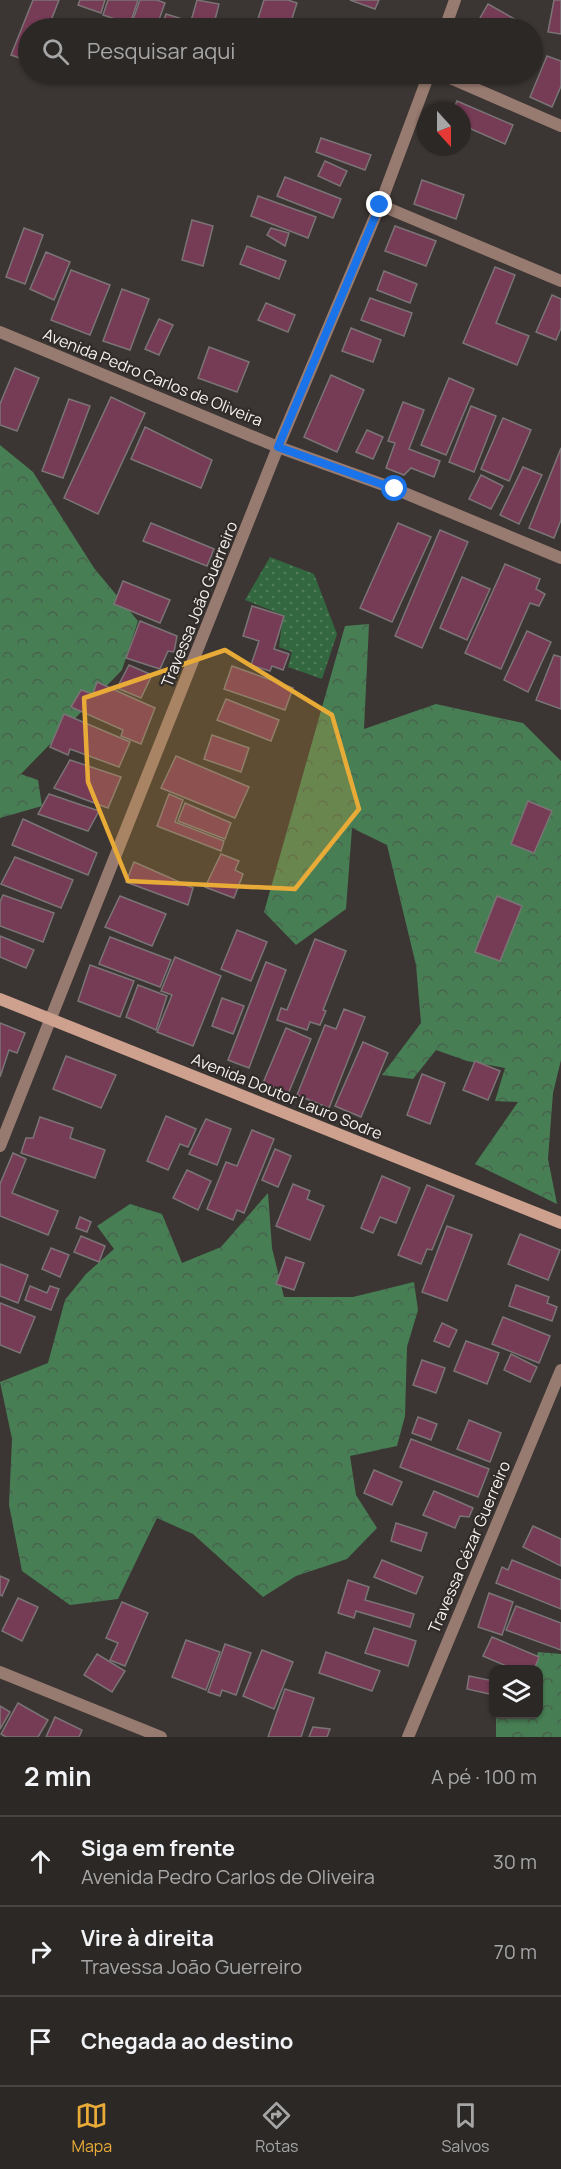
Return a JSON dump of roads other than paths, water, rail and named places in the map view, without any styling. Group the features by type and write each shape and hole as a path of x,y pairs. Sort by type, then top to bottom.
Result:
{"street":[{"path":"449,18 455,0"},
{"name":"Travessa João Guerreiro","path":"0,1146 278,447 380,205 425,84"},
{"path":"464,84 561,126"},
{"path":"380,205 561,281"},
{"name":"Avenida Pedro Carlos de Oliveira","path":"0,332 278,447 395,489 561,558"},
{"name":"Avenida Doutor Lauro Sodre","path":"0,999 561,1223"},
{"name":"Travessa Cézar Guerreiro","path":"408,1737 561,1370"},
{"path":"0,1672 161,1737"}]}
